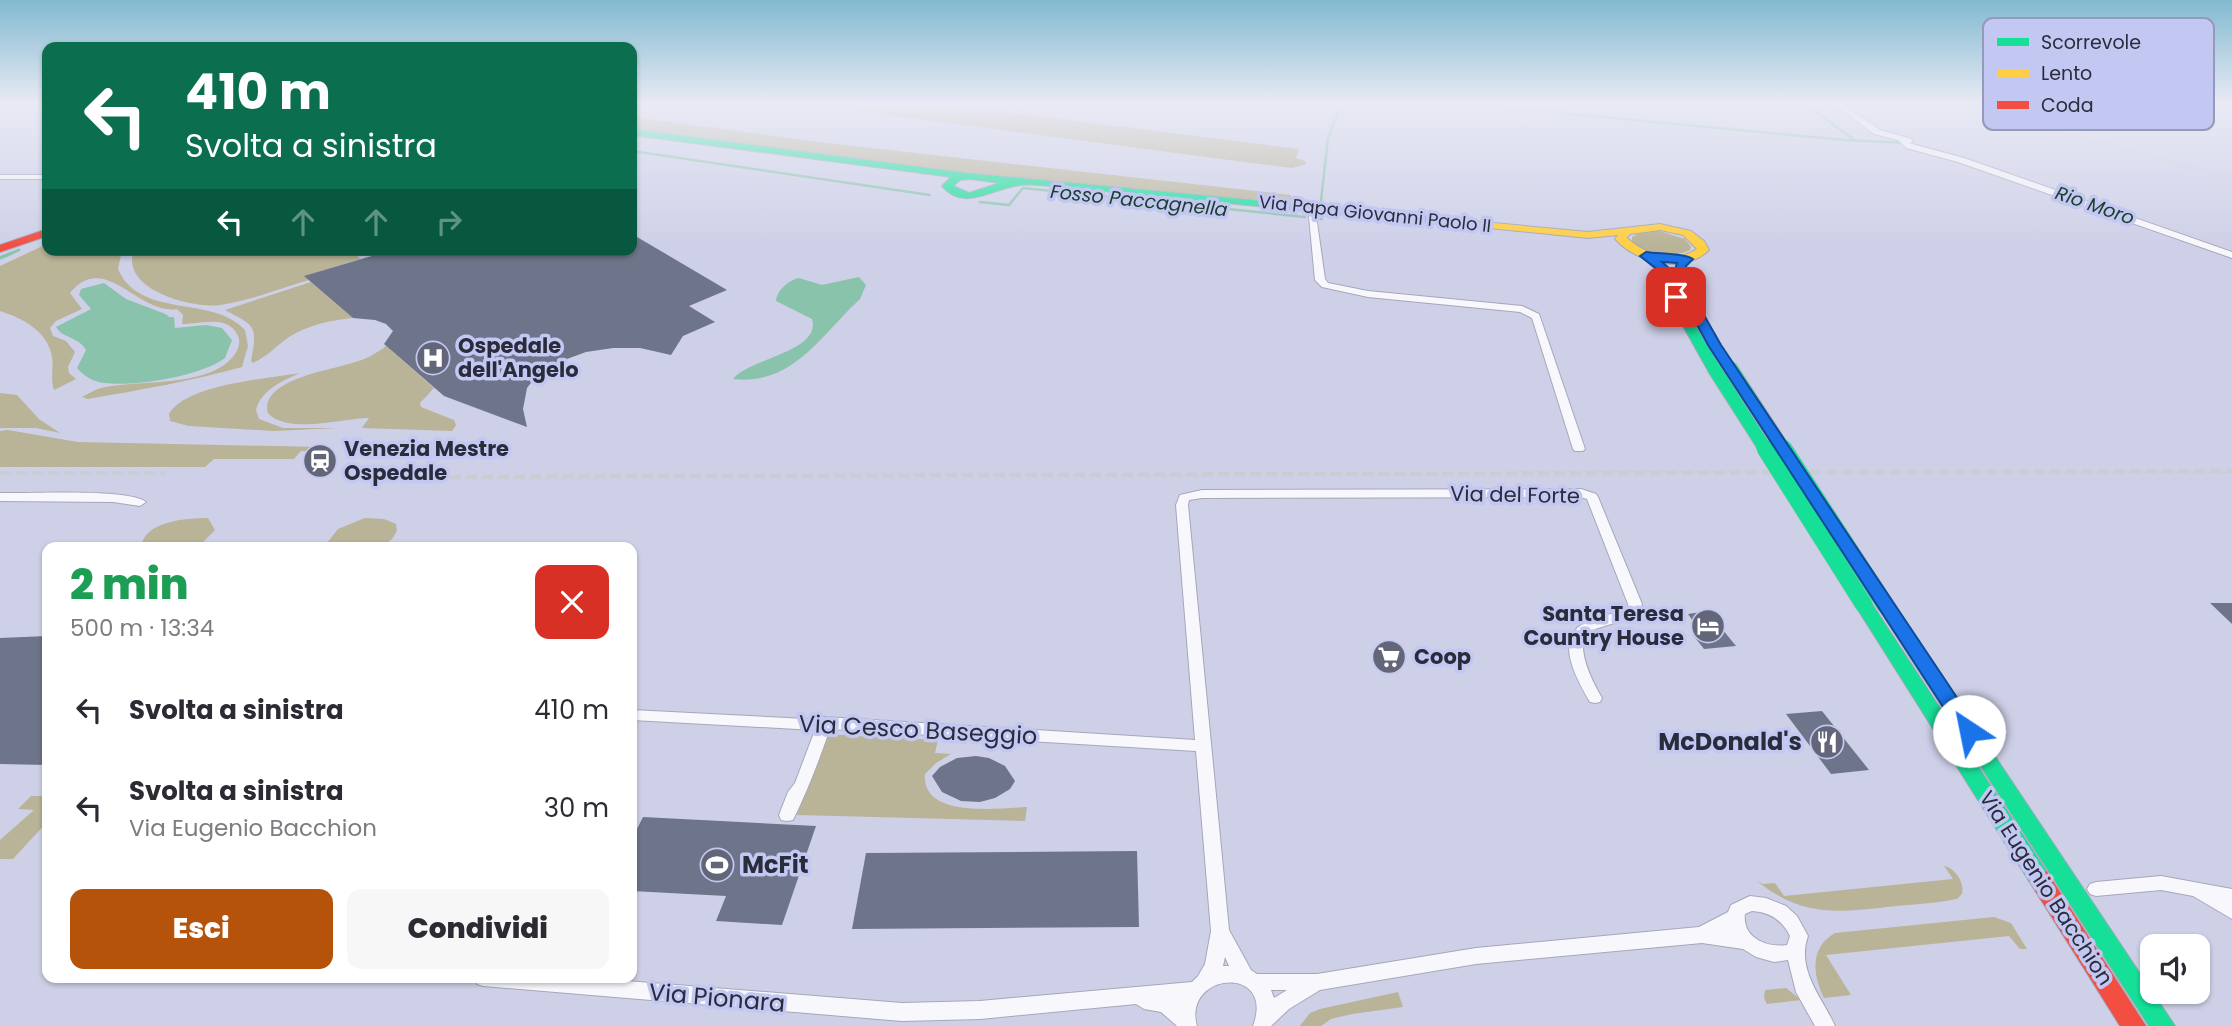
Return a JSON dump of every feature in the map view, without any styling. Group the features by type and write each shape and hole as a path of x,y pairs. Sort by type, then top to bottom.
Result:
{"main road":[{"path":"763,151 944,178 966,176 995,184"},
{"path":"944,178 950,191 967,195 984,194 995,184"},
{"name":"Via Papa Giovanni Paolo II","path":"995,184 1036,181 1626,239 1652,226 1689,235 1704,247 1701,254 1687,259"},
{"path":"0,249 42,234"},
{"path":"1626,239 1646,256 1668,260 1687,259"},
{"name":"Via Eugenio Bacchion","path":"1646,256 1660,265 1667,274 1681,310 1713,367 2134,1026"},
{"name":"Via Eugenio Bacchion","path":"1687,259 1681,264 1680,270 1700,319 2163,1026"}],"street":[{"path":"1933,151 2232,255"},
{"path":"1949,151 2050,186"},
{"path":"0,177 42,177"},
{"path":"1311,208 1320,280 1325,285 1368,293 1522,309 1536,316 1579,449"},
{"name":"Via del Forte","path":"1204,746 1182,505 1184,498 1202,494 1581,493 1592,497 1635,604 1634,612 1596,624 1579,632 1574,638 1574,652 1595,698"},
{"path":"0,498 113,498 141,502"},
{"name":"Via Cesco Baseggio","path":"637,715 806,725 825,723 1204,746"},
{"path":"787,815 796,792 802,786 825,723"},
{"path":"1188,1025 1186,1003 1213,966 1220,931 1204,746"},
{"path":"2096,889 2161,883 2232,896"},
{"path":"2190,887 2232,911"},
{"path":"1702,935 1734,917 1737,910 1751,903 1760,903 1781,912 1789,919 1799,936 1794,950 1805,992 1826,1026"},
{"path":"1734,917 1740,934 1747,942"},
{"path":"1220,931 1249,979 1265,995 1264,1022"},
{"path":"1249,979 1317,982 1476,956 1702,935 1747,942 1768,953 1787,954 1794,950"},
{"name":"Via Pionara","path":"542,983 883,1012 980,1010 1118,998 1200,986 1224,973 1249,979"},
{"path":"1264,1022 1282,1003 1317,982"},
{"name":"Via Pionara","path":"1118,998 1154,1001 1166,1005 1182,1016 1188,1025"}],"shaded area":[{"path":"789,151 897,151 1291,195 1291,201 1306,204 1015,179"},
{"path":"1161,151 1298,151 1296,158 1306,164 1292,168"},
{"path":"1659,231 1685,239 1691,247 1690,250 1676,254 1660,254 1645,250 1632,241 1632,237 1641,232"},
{"path":"42,246 42,256 121,256 118,269 128,285 142,295 214,312 231,319 245,330 248,346 242,367 146,389 88,399 82,397 101,388 116,385 173,381 209,373 224,365 235,354 239,344 237,334 226,324 182,324 183,315 177,309 163,309 109,281 96,278 83,282 70,293 82,309 56,321 50,328 53,336 66,341 75,352 68,367 69,373 76,379 54,390 52,357 45,340 33,327 0,311 0,266"},
{"path":"133,256 357,256 361,259 305,276 309,280 220,305 193,304 161,294 137,276 132,264"},
{"path":"859,277 866,285 860,299 804,355 773,375 733,379 741,372 795,347 806,339 812,330 812,319 776,301 781,289 788,283 799,278 822,285"},
{"path":"311,282 353,318 304,329 253,363 252,328 225,310"},
{"path":"104,283 126,299 169,316 167,317 174,317 175,328 206,325 222,328 232,340 225,358 201,370 150,382 118,384 89,378 77,368 86,350 83,345 56,327 91,309 79,295 81,289"},
{"path":"386,346 434,388 420,403 421,407 454,420 456,425 452,431 362,428 369,418 316,424 288,423 277,420 268,413 268,402 274,392 285,385 314,373 361,360"},
{"path":"300,373 279,383 262,397 256,410 259,419 283,428 338,428 274,431 189,426 170,421 169,414 178,404 209,389"},
{"path":"0,393 17,395 39,419 60,433 36,428 0,428"},
{"path":"8,430 78,442 321,447 318,451 301,451 294,459 214,459 205,467 0,467 0,431"},
{"path":"208,518 215,530 203,542 143,542 149,532 158,527 189,519"},
{"path":"365,518 384,519 396,524 397,531 388,542 328,542 338,529"},
{"path":"825,734 938,740 935,753 951,754 925,774 927,788 935,798 964,808 1027,807 1025,821 797,815"},
{"path":"31,796 42,796 42,827 13,859 0,859 0,840 34,810 18,809"},
{"path":"1944,866 1952,870 1961,881 1963,890 1957,899 1858,910 1807,907 1791,902 1757,881 1763,884 1775,883 1784,896 1953,879"},
{"path":"1994,917 2011,923 2027,949 2020,949 2009,936 1826,955 1851,995 1824,998 1817,980 1817,954 1827,939 1835,933"},
{"path":"1786,988 1801,1000 1767,1004 1764,998 1765,990"},
{"path":"1398,992 1403,1007 1352,1014 1331,1019 1321,1026 1300,1026 1310,1013 1320,1009"}],"building":[{"name":"Ospedale dell'Angelo","path":"637,237 727,290 689,306 715,322 683,336 671,355 640,348 613,348 586,352 556,363 534,379 527,388 523,409 527,427 444,396 384,344 393,331 386,324 353,318 304,276 372,256 637,256"},
{"path":"2210,603 2232,603 2232,624"},
{"name":"Santa Teresa Country House","path":"1708,611 1736,646 1704,649 1693,635 1702,634 1688,614"},
{"path":"42,636 42,765 0,764 0,638"},
{"name":"McDonald's","path":"1822,711 1869,770 1831,774 1786,714"},
{"path":"957,758 989,758 1005,766 1015,781 1010,789 995,798 980,802 961,801 942,792 932,776 940,767"},
{"name":"McFit","path":"643,817 816,826 782,925 716,921 726,896 637,891 637,829"},
{"path":"1137,851 1139,927 852,929 866,853"}],"waterway":[{"name":"Fosso Paccagnella","path":"1321,201 1327,151"},
{"name":"Rio Moro","path":"1937,151 1957,156"},
{"name":"Fosso Paccagnella","path":"637,152 930,195"},
{"name":"Fosso Paccagnella","path":"980,202 1009,205 1023,188 1305,217"},
{"name":"Fosso Paccagnella","path":"1317,219 1322,219 1322,216"},
{"path":"7,255 19,250"},
{"path":"0,258 12,253"}],"railway":[{"path":"2130,151 2232,179"},
{"path":"418,477 2232,471"},
{"path":"0,473 166,473"}],"traffic: fast":[{"path":"774,151 964,176"},
{"path":"1036,181 1029,181 1026,181 1022,182 1008,184 969,196 954,192 947,186 957,178 975,176 1000,180 1011,181 1028,181 1034,181 1045,182 1452,222"},
{"path":"1648,257 1667,274 1688,324 1713,367"},
{"path":"1713,367 1864,605"},
{"path":"1730,367 1886,606"},
{"path":"1864,605 2039,878"},
{"path":"1886,606 2163,1026"}],"traffic: slow":[{"path":"1452,222 1588,235 1660,227 1687,233 1700,243 1703,250 1684,260 1661,260 1629,246 1621,239 1625,232"}],"traffic: jam":[{"path":"0,249 42,234"},
{"path":"2039,878 2134,1026"}],"place":[{"name":"Ospedale dell'Angelo","path":"433,358"},
{"name":"Venezia Mestre Ospedale","path":"320,461"},
{"name":"Santa Teresa Country House","path":"1708,626"},
{"name":"Coop","path":"1389,657"},
{"name":"McDonald's","path":"1827,742"},
{"name":"McFit","path":"717,865"}],"route":[{"path":"1676,297 1663,268 1646,256 1668,260 1687,259 1681,264 1681,275 1694,307 1715,345 1969,731"}]}
